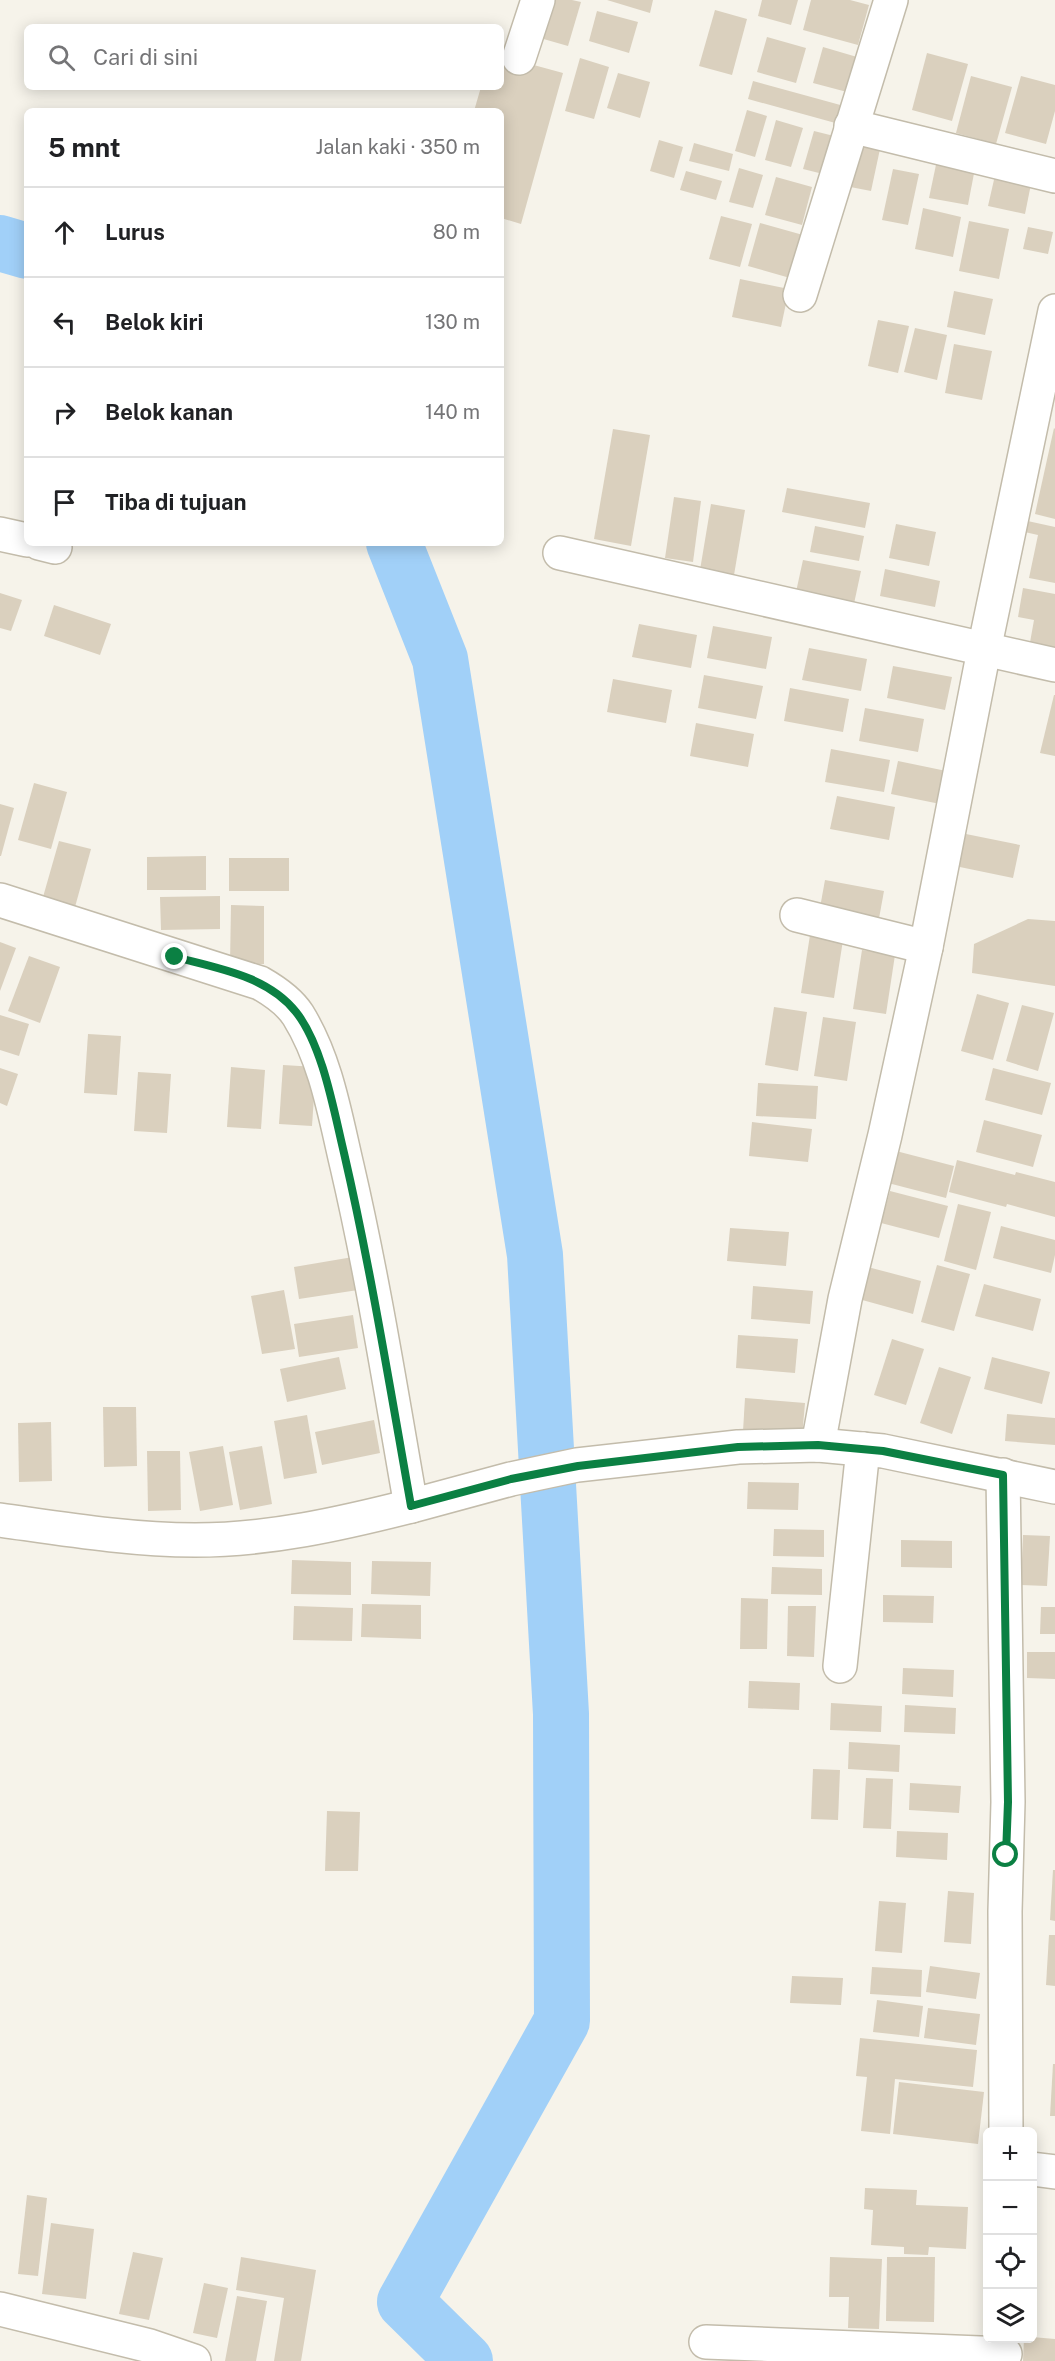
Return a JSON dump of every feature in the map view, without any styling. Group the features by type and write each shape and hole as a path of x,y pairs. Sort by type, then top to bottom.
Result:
{"street":[{"path":"519,58 538,0"},
{"path":"800,295 891,0"},
{"path":"851,126 1055,176"},
{"path":"818,1445 845,1299 885,1135 926,947 984,650 1048,379 1055,311"},
{"path":"0,534 24,539"},
{"path":"560,553 1055,665"},
{"path":"0,900 260,983 277,993 297,1013 314,1046 328,1083 364,1238 411,1506"},
{"path":"796,915 926,947"},
{"path":"0,1520 124,1535 195,1540 259,1536 333,1526 511,1479 578,1466 738,1447 818,1445 863,1449 1055,1487"},
{"path":"840,1666 863,1449"},
{"path":"1003,1475 1008,1802 1005,2127"},
{"path":"1037,2170 1055,2172"},
{"path":"0,2309 150,2346 194,2361"},
{"path":"706,2342 1005,2351"}],"building":[{"path":"543,0 581,2 568,46 533,36"},
{"path":"607,0 653,0 650,13"},
{"path":"762,0 798,0 791,25 758,16"},
{"path":"811,0 850,0 869,5 858,45 803,30"},
{"path":"715,10 747,19 732,75 699,66"},
{"path":"597,11 638,22 629,53 589,41"},
{"path":"767,37 806,48 796,83 757,72"},
{"path":"823,47 857,57 847,92 813,83"},
{"path":"927,53 968,64 952,121 912,110"},
{"path":"504,57 563,73 521,224 504,219 504,108 475,108 480,90 504,90"},
{"path":"580,58 609,67 594,119 565,111"},
{"path":"618,73 650,82 640,118 607,108"},
{"path":"971,76 1012,87 996,144 956,133"},
{"path":"1021,76 1055,85 1055,111 1046,144 1005,133"},
{"path":"753,81 844,106 839,124 748,99"},
{"path":"747,110 767,116 755,157 735,151"},
{"path":"776,120 803,128 791,167 765,160"},
{"path":"814,131 838,137 827,175 803,169"},
{"path":"659,140 683,147 674,178 650,171"},
{"path":"849,142 880,149 871,191 840,185"},
{"path":"694,143 733,154 729,171 689,161"},
{"path":"937,160 975,168 968,205 929,198"},
{"path":"739,168 763,175 753,208 729,202"},
{"path":"893,169 919,174 908,225 882,220"},
{"path":"686,171 722,181 716,200 680,190"},
{"path":"996,171 1032,179 1025,214 988,206"},
{"path":"776,177 812,187 802,225 765,215"},
{"path":"923,208 961,217 953,257 915,249"},
{"path":"721,216 752,224 740,267 709,259"},
{"path":"969,221 1009,229 999,279 959,271"},
{"path":"760,223 803,235 790,278 748,266"},
{"path":"1028,227 1053,232 1048,254 1023,249"},
{"path":"740,279 789,289 781,327 732,317"},
{"path":"954,291 993,299 985,335 947,327"},
{"path":"878,320 909,326 898,373 868,366"},
{"path":"915,328 947,335 937,380 904,372"},
{"path":"954,344 992,351 982,400 945,393"},
{"path":"613,429 650,435 631,546 594,539"},
{"path":"1055,429 1055,519 1035,514"},
{"path":"787,488 870,503 865,528 782,512"},
{"path":"674,497 701,501 693,562 665,558"},
{"path":"711,504 745,510 733,581 699,576"},
{"path":"1023,520 1055,527 1055,583 1029,578 1038,535 1020,531"},
{"path":"896,524 936,532 929,566 889,558"},
{"path":"815,526 864,536 859,561 810,552"},
{"path":"803,560 861,571 852,613 794,601"},
{"path":"885,569 940,581 935,607 880,596"},
{"path":"1023,588 1055,594 1055,652 1029,648 1034,620 1018,617"},
{"path":"0,593 22,600 11,631 0,628"},
{"path":"54,605 111,624 100,655 44,636"},
{"path":"639,624 697,635 691,668 632,657"},
{"path":"713,626 772,637 766,669 707,658"},
{"path":"809,648 867,659 861,691 802,680"},
{"path":"893,666 952,677 945,710 887,698"},
{"path":"704,675 763,686 756,719 698,708"},
{"path":"613,679 672,690 666,723 607,712"},
{"path":"790,688 849,699 843,732 784,721"},
{"path":"1055,695 1055,756 1040,753"},
{"path":"865,708 924,719 918,752 859,741"},
{"path":"696,723 754,734 748,767 690,756"},
{"path":"831,749 890,760 884,792 825,782"},
{"path":"898,761 956,773 950,806 891,794"},
{"path":"34,783 67,792 51,849 18,840"},
{"path":"837,796 895,807 889,840 830,829"},
{"path":"0,804 14,808 1,856 0,856"},
{"path":"961,833 1020,845 1013,878 955,866"},
{"path":"59,841 91,849 75,907 43,897"},
{"path":"206,856 206,890 147,890 147,857"},
{"path":"229,858 289,858 289,891 229,891"},
{"path":"825,880 884,891 878,924 819,913"},
{"path":"220,896 220,929 161,930 160,897"},
{"path":"231,905 264,906 264,964 230,964"},
{"path":"1028,919 1055,921 1055,986 972,973 974,944"},
{"path":"810,935 843,940 834,998 801,993"},
{"path":"0,942 16,948 0,991"},
{"path":"862,950 895,955 886,1014 853,1009"},
{"path":"29,956 60,967 40,1023 8,1011"},
{"path":"977,994 1009,1003 993,1060 961,1051"},
{"path":"1022,1005 1054,1013 1038,1071 1006,1061"},
{"path":"774,1007 807,1012 798,1071 765,1065"},
{"path":"0,1015 29,1024 19,1056 0,1050"},
{"path":"823,1017 856,1022 847,1081 814,1076"},
{"path":"88,1034 121,1036 117,1095 84,1093"},
{"path":"283,1065 316,1067 312,1126 279,1124"},
{"path":"231,1067 265,1070 261,1129 227,1127"},
{"path":"0,1068 18,1074 7,1106 0,1103"},
{"path":"993,1068 1051,1083 1042,1115 985,1100"},
{"path":"138,1072 171,1074 167,1133 134,1131"},
{"path":"758,1083 818,1086 816,1119 756,1116"},
{"path":"984,1120 1042,1135 1033,1167 976,1152"},
{"path":"752,1122 812,1129 808,1162 749,1156"},
{"path":"896,1151 954,1166 946,1198 888,1183"},
{"path":"957,1160 1015,1175 1016,1172 1055,1182 1055,1217 949,1192"},
{"path":"890,1191 948,1206 939,1238 881,1223"},
{"path":"958,1204 991,1212 976,1270 944,1261"},
{"path":"1001,1226 1055,1240 1055,1255 1051,1273 993,1258"},
{"path":"730,1228 789,1232 786,1266 727,1261"},
{"path":"353,1257 358,1290 299,1299 294,1267"},
{"path":"937,1265 970,1274 954,1331 921,1322"},
{"path":"864,1266 921,1281 913,1314 855,1298"},
{"path":"984,1284 1041,1299 1033,1331 975,1316"},
{"path":"753,1286 813,1291 810,1324 751,1319"},
{"path":"284,1290 295,1349 262,1354 251,1296"},
{"path":"353,1315 358,1348 299,1357 294,1324"},
{"path":"738,1335 798,1339 795,1373 736,1368"},
{"path":"892,1339 924,1349 906,1405 874,1395"},
{"path":"339,1357 346,1389 287,1402 280,1369"},
{"path":"992,1357 1050,1372 1042,1404 984,1389"},
{"path":"939,1367 971,1377 952,1434 920,1423"},
{"path":"745,1398 805,1403 802,1437 743,1431"},
{"path":"103,1407 136,1407 137,1466 104,1467"},
{"path":"1007,1414 1055,1418 1055,1445 1005,1441"},
{"path":"307,1415 317,1473 284,1479 274,1421"},
{"path":"374,1420 380,1453 322,1465 315,1432"},
{"path":"51,1422 52,1481 19,1482 18,1423"},
{"path":"223,1446 233,1505 200,1511 189,1452"},
{"path":"262,1446 272,1504 240,1510 229,1452"},
{"path":"147,1451 180,1451 181,1510 148,1511"},
{"path":"748,1482 799,1483 798,1510 747,1509"},
{"path":"774,1529 824,1530 824,1557 773,1556"},
{"path":"1023,1535 1050,1536 1047,1586 1021,1585"},
{"path":"901,1540 952,1541 952,1568 901,1567"},
{"path":"292,1560 351,1562 351,1595 291,1594"},
{"path":"372,1561 431,1562 430,1596 371,1594"},
{"path":"772,1567 822,1569 822,1595 771,1594"},
{"path":"883,1595 934,1596 933,1623 883,1622"},
{"path":"741,1598 768,1599 767,1649 740,1649"},
{"path":"362,1604 421,1605 421,1639 361,1637"},
{"path":"294,1606 353,1608 352,1641 293,1640"},
{"path":"788,1606 816,1606 814,1657 787,1656"},
{"path":"1041,1607 1055,1607 1055,1634 1040,1634"},
{"path":"1027,1652 1055,1652 1055,1679 1027,1678"},
{"path":"903,1668 954,1670 953,1697 902,1694"},
{"path":"749,1681 800,1683 799,1710 748,1708"},
{"path":"831,1703 882,1706 881,1732 830,1730"},
{"path":"905,1705 956,1708 955,1734 904,1732"},
{"path":"849,1742 900,1745 899,1772 848,1769"},
{"path":"813,1769 840,1770 838,1820 811,1819"},
{"path":"866,1778 893,1779 891,1829 863,1828"},
{"path":"910,1783 961,1786 959,1813 909,1810"},
{"path":"327,1811 360,1812 358,1871 325,1871"},
{"path":"897,1831 948,1833 947,1860 896,1857"},
{"path":"1053,1870 1055,1870 1055,1921 1050,1920"},
{"path":"948,1891 974,1893 971,1944 944,1942"},
{"path":"879,1901 906,1903 902,1953 875,1951"},
{"path":"1049,1935 1055,1935 1055,1986 1046,1985"},
{"path":"930,1966 980,1973 976,1999 926,1992"},
{"path":"872,1967 922,1970 921,1997 870,1994"},
{"path":"792,1976 843,1978 841,2005 790,2003"},
{"path":"877,2000 923,2006 919,2037 873,2032"},
{"path":"928,2008 980,2014 976,2045 924,2038"},
{"path":"860,2038 977,2050 973,2087 895,2079 890,2134 861,2131 867,2077 856,2076"},
{"path":"1053,2064 1055,2064 1055,2116 1050,2116"},
{"path":"899,2082 984,2092 978,2144 893,2134"},
{"path":"865,2188 917,2190 916,2205 968,2207 966,2249 929,2247 928,2255 904,2254 904,2247 871,2245 873,2210 864,2209"},
{"path":"27,2195 47,2198 38,2276 18,2274"},
{"path":"51,2223 94,2229 86,2299 42,2294"},
{"path":"133,2252 163,2258 149,2320 119,2314"},
{"path":"241,2257 316,2270 301,2361 274,2361 284,2298 236,2290"},
{"path":"830,2257 882,2259 879,2329 848,2328 849,2297 829,2297"},
{"path":"887,2257 935,2257 934,2322 886,2321"},
{"path":"204,2283 228,2288 217,2338 193,2333"},
{"path":"237,2296 267,2301 256,2361 225,2361"},
{"path":"1037,2337 1055,2339 1055,2361 1023,2361 1024,2343 1037,2343"}],"waterway":[{"path":"0,243 24,250"},
{"path":"395,546 440,659 535,1255 561,1714 562,2021 405,2302 465,2361"}],"route":[{"path":"175,957 260,983 277,993 297,1013 314,1046 328,1083 364,1238 411,1506 511,1479 578,1466 738,1447 818,1445 883,1451 1003,1475 1008,1802 1006,1855"}]}
